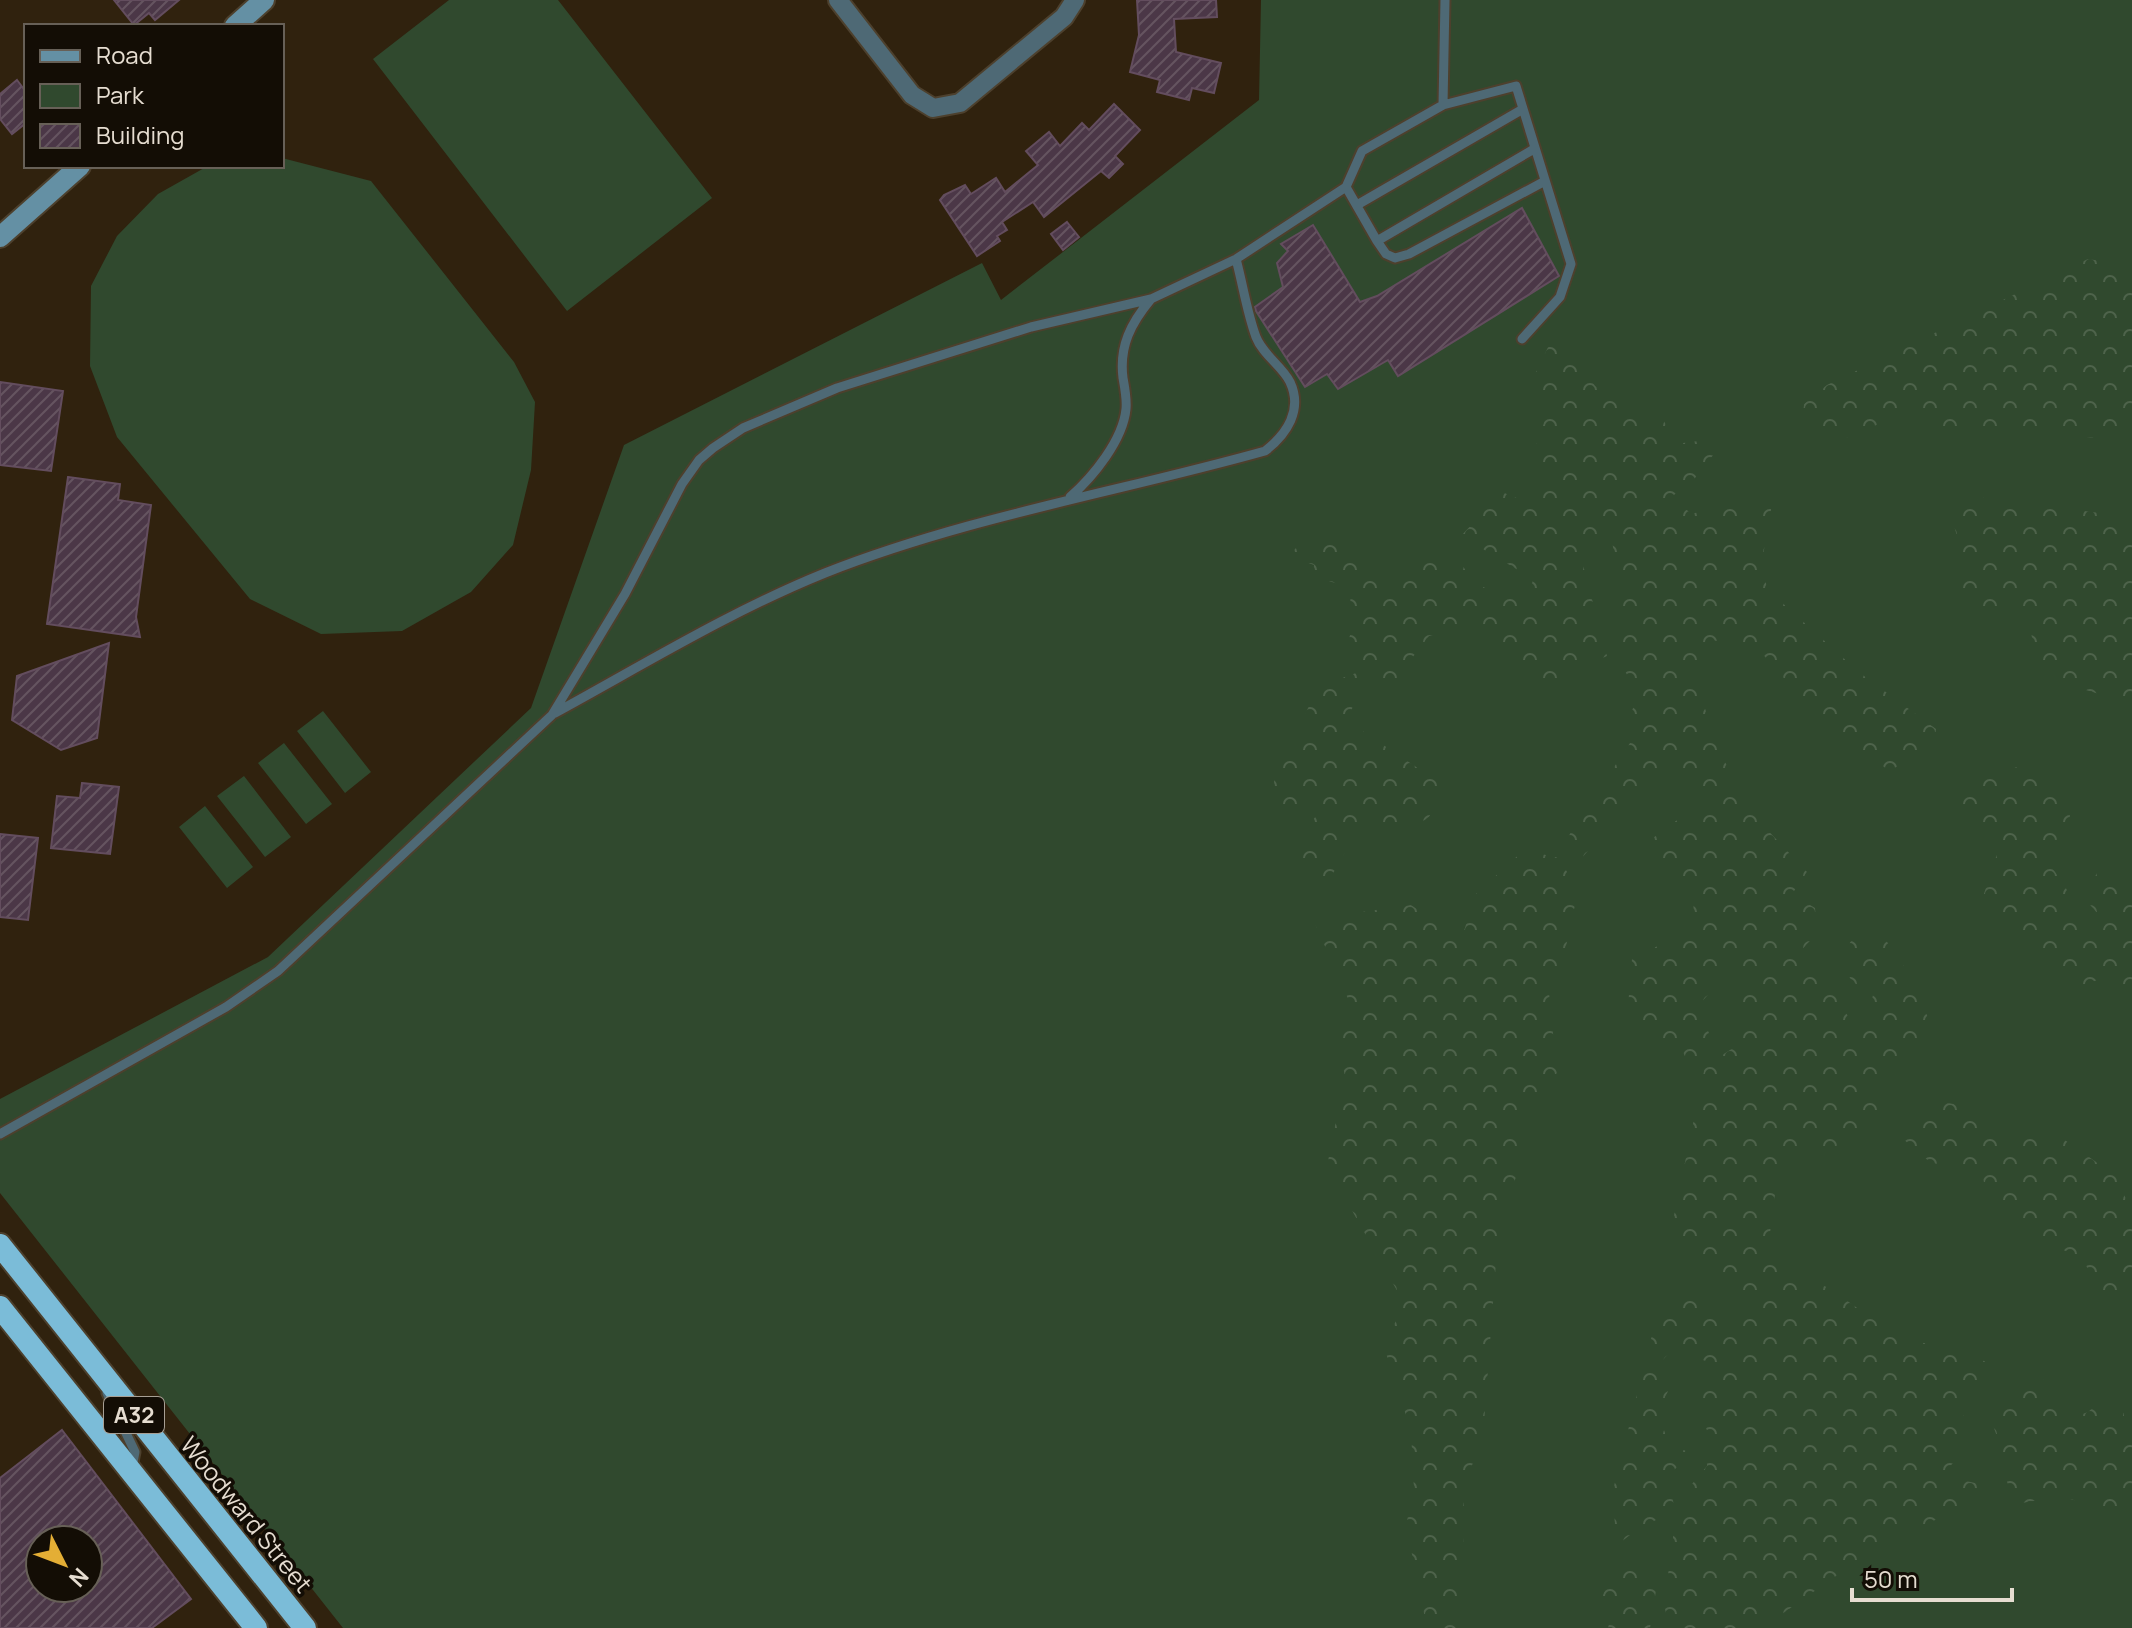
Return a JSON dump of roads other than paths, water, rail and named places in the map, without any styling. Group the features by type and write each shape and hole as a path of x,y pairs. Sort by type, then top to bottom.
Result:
{"highway":[{"name":"Woodward Street","path":"0,1245 305,1628"},
{"name":"A32","path":"0,1307 256,1628"}],"main road":[{"path":"237,24 264,0"},
{"path":"0,237 78,168"}],"street":[{"path":"838,0 912,95 933,108 960,103 1075,0"}],"lane":[{"path":"1443,105 1445,0"},
{"path":"552,715 625,594 682,484 699,460 743,428 837,388 1031,327 1151,299 1236,259 1346,187 1362,151 1443,105 1516,86 1571,264 1560,297 1522,339"},
{"path":"1357,205 1523,109"},
{"path":"1377,241 1534,149"},
{"path":"1346,187 1377,241 1386,254 1395,258 1409,254 1545,181"},
{"path":"0,1134 226,1007 278,971 552,715 756,603 827,572 1068,500 1265,451 1294,418 1289,381 1257,340 1236,259"},
{"path":"1068,500 1081,487 1123,426 1127,331 1151,299"},
{"path":"91,1362 135,1452 130,1472"}]}
